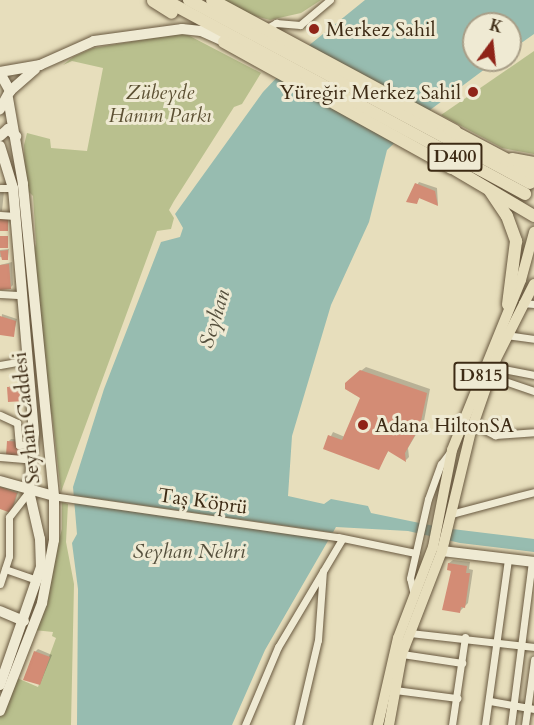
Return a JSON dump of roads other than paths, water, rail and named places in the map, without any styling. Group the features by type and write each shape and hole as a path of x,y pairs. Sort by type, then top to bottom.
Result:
{"highway":[{"name":"D400","path":"156,0 215,21 267,45 389,114 530,183"},
{"path":"156,0 220,40 267,45"},
{"name":"D400","path":"189,0 215,21"},
{"path":"200,0 215,21"},
{"path":"212,0 267,45 389,114 451,168 483,184 534,216"},
{"path":"389,114 401,109 454,131 512,160 534,163"},
{"path":"488,149 530,183"},
{"path":"483,184 499,201 516,241 508,304"}],"main road":[{"path":"0,72 40,64 94,41 182,29 201,31 220,40"},
{"path":"0,109 9,95 40,64"},
{"name":"Seyhan Caddesi","path":"0,72 9,95 16,136 58,497 51,572 29,622"},
{"path":"0,136 8,129 16,136"},
{"path":"0,146 13,188 34,444 29,491 40,539 37,580 29,622 0,711"},
{"name":"D815","path":"446,520 452,450 508,304 521,280 534,232"},
{"name":"D815","path":"389,725 402,654 439,548 473,424 506,334 534,284"},
{"path":"0,481 29,491 58,497"},
{"path":"439,548 533,562"},
{"name":"D815","path":"378,725 398,638 414,597 439,548"},
{"path":"0,611 29,622"},
{"path":"0,685 29,622"}],"street":[{"path":"267,45 276,23 300,25 330,0"},
{"path":"0,188 13,188"},
{"path":"0,215 15,216"},
{"path":"0,294 22,295"},
{"path":"522,303 534,304"},
{"path":"506,334 534,339"},
{"path":"0,365 28,360"},
{"path":"491,372 534,375"},
{"path":"491,372 534,390"},
{"path":"0,415 16,423 19,444 34,444"},
{"path":"473,424 495,435 534,432"},
{"path":"414,597 410,578 432,484 452,450"},
{"path":"0,457 34,460"},
{"path":"0,584 5,569 9,517 29,491"},
{"path":"446,520 534,492"},
{"name":"Taș Köprü","path":"58,497 340,538 415,553"},
{"path":"0,515 9,517"},
{"path":"245,725 278,647 340,538"},
{"path":"485,725 499,642 508,560"},
{"path":"511,725 533,562"},
{"path":"5,569 37,580"},
{"path":"298,725 318,640 323,571"},
{"path":"410,633 465,637 534,647"},
{"path":"452,725 465,637"},
{"path":"402,654 462,663"},
{"path":"525,725 531,708 534,660"},
{"path":"395,690 456,698"},
{"path":"490,701 531,708"}],"water":[{"name":"Seyhan Nehri","path":"365,0 534,0 534,34 522,42 522,12 462,12 462,72 481,72 426,113 387,150 369,222 331,305 292,436 288,496 324,504 331,499 368,506 371,513 444,528 534,539 534,552 460,543 408,531 336,527 265,650 232,725 77,725 78,589 72,543 77,534 73,487 104,389 161,242 180,237 183,228 175,214 263,92 302,51"}],"place":[{"name":"Merkez Sahil","path":"314,29"},
{"name":"Yüreğir Merkez Sahil","path":"473,92"},
{"name":"Adana HiltonSA","path":"363,425"}],"park label":[{"name":"Zübeyde Hanım Parkı","path":"160,104"}],"water label":[{"name":"Seyhan","path":"215,319"}]}
